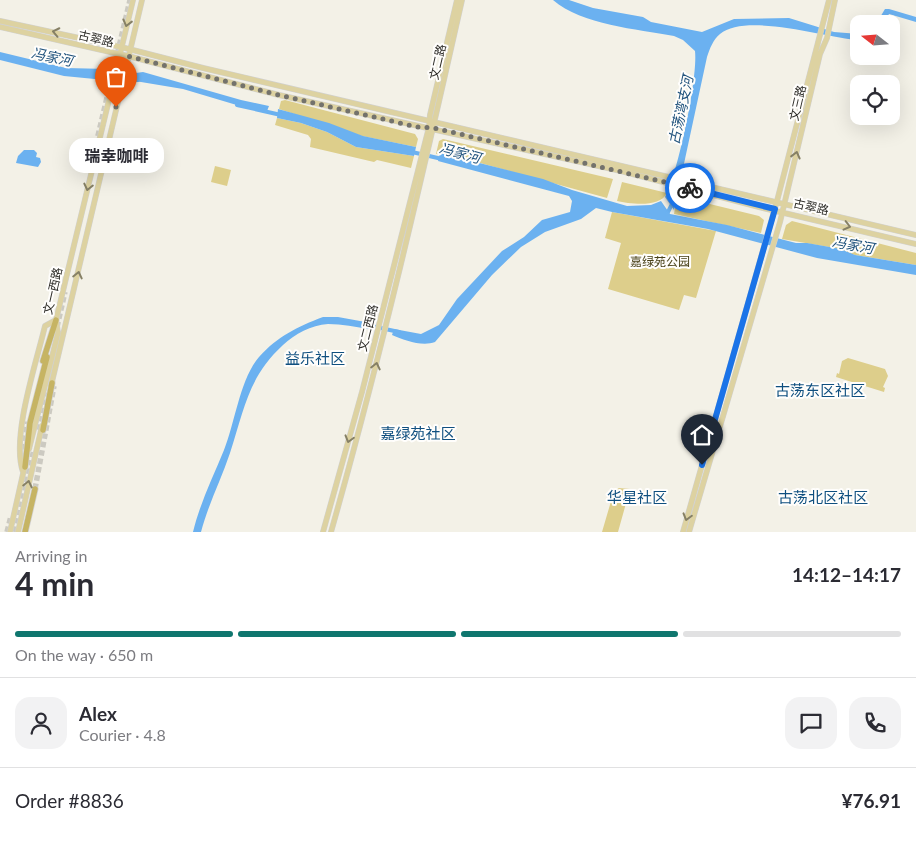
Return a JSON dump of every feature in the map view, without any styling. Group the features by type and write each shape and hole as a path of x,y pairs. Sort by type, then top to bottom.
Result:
{"highway":[{"path":"28,422 47,344 56,320"},
{"path":"25,467 30,423 47,357"},
{"path":"43,430 52,383"},
{"path":"25,532 35,489"}],"main road":[{"name":"文一西路","path":"10,532 58,333 56,320 133,0"},
{"name":"文一西路","path":"18,532 129,49 142,0"},
{"name":"文二路","path":"432,124 457,0"},
{"name":"文二路","path":"432,124 462,0"},
{"name":"文三路","path":"682,532 775,209 829,0"},
{"name":"文三路","path":"689,532 783,211 820,54 827,38 835,0"},
{"name":"古翠路","path":"0,21 121,47 669,180 777,201 916,235"},
{"name":"古翠路","path":"0,27 128,56 279,95 417,127 432,124"},
{"name":"文二西路","path":"322,532 432,124"},
{"name":"文二西路","path":"331,532 370,394 422,165"},
{"name":"古翠路","path":"683,183 775,209 916,244"},
{"path":"24,474 19,461 20,428 45,326 56,320"}],"green space":[{"path":"285,100 415,134 418,139 416,147 362,136 279,109 281,101"},
{"path":"277,118 301,123 327,132 356,147 414,156 411,168 377,160 374,162 310,147 311,139 308,135 275,125"},
{"path":"443,139 613,179 607,198 444,153 436,154 439,141"},
{"path":"215,166 231,170 227,186 211,182"},
{"path":"622,182 667,193 663,198 652,203 637,204 617,201"},
{"path":"677,196 759,216 764,220 761,233 674,214"},
{"name":"嘉绿苑公园","path":"612,212 716,231 696,298 684,295 679,310 608,289 621,243 605,238"},
{"path":"792,221 916,253 916,265 855,255 835,248 782,239 786,225"},
{"path":"848,358 885,369 888,376 883,387 885,388 884,392 836,377 837,373 839,374 842,361"},
{"path":"619,488 630,489 618,532 602,532 614,491"}],"water":[{"path":"553,0 569,0 593,8 643,17 651,22 702,32 734,19 789,18 834,32 850,33 850,39 787,28 748,25 732,28 720,34 707,57 674,210 665,197 676,168 686,125 693,82 695,51 683,40 674,36 594,21 565,8"},
{"path":"885,9 889,9 916,17 916,22 900,17 900,15 881,15"},
{"path":"0,52 66,68 108,69 105,80 64,76 0,60"},
{"path":"143,72 241,100 269,106 267,111 240,106 183,89 135,81 136,73"},
{"path":"278,109 329,123 363,136 416,147 414,156 356,147 327,132 301,123 277,118"},
{"path":"24,150 34,150 37,153 36,157 40,158 41,162 38,167 16,163 18,156"},
{"path":"440,153 543,179 572,190 627,206 651,205 661,201 670,214 727,225 796,243 841,249 855,255 916,265 916,275 817,258 708,229 596,208 581,219 545,232 521,247 492,275 435,342 424,344 413,342 392,335 394,329 421,334 439,325 457,299 502,251 524,237 542,220 570,212 572,201 569,196 438,161"},
{"path":"323,317 338,317 371,323 370,329 333,324 315,326 293,337 271,357 262,369 249,395 201,532 193,532 203,500 228,439 242,389 252,366 266,350 281,338"}],"waterway":[{"name":"冯家河","path":"102,77 138,80"},
{"name":"冯家河","path":"237,105 281,115"},
{"name":"冯家河","path":"412,152 442,159"},
{"name":"古荡湾支河","path":"667,214 673,202"},
{"path":"367,325 399,332"}],"tunnel":[{"path":"92,161 130,0"},
{"path":"57,327 65,292"},
{"path":"35,489 54,386"},
{"path":"39,430 48,393"},
{"path":"21,449 28,422"},
{"path":"15,532 34,449"},
{"path":"7,532 11,516"}],"way so far":[{"path":"116,107 128,56 279,95 417,127 434,128 690,188"}],"place":[{"name":"瑞幸咖啡","path":"116,107"}],"district":[{"name":"益乐社区","path":"315,359"},
{"name":"古荡东区社区","path":"820,391"},
{"name":"嘉绿苑社区","path":"418,434"},
{"name":"华星社区","path":"637,498"},
{"name":"古荡北区社区","path":"823,498"}],"route":[{"path":"690,188 763,208 775,209 702,465"}]}
